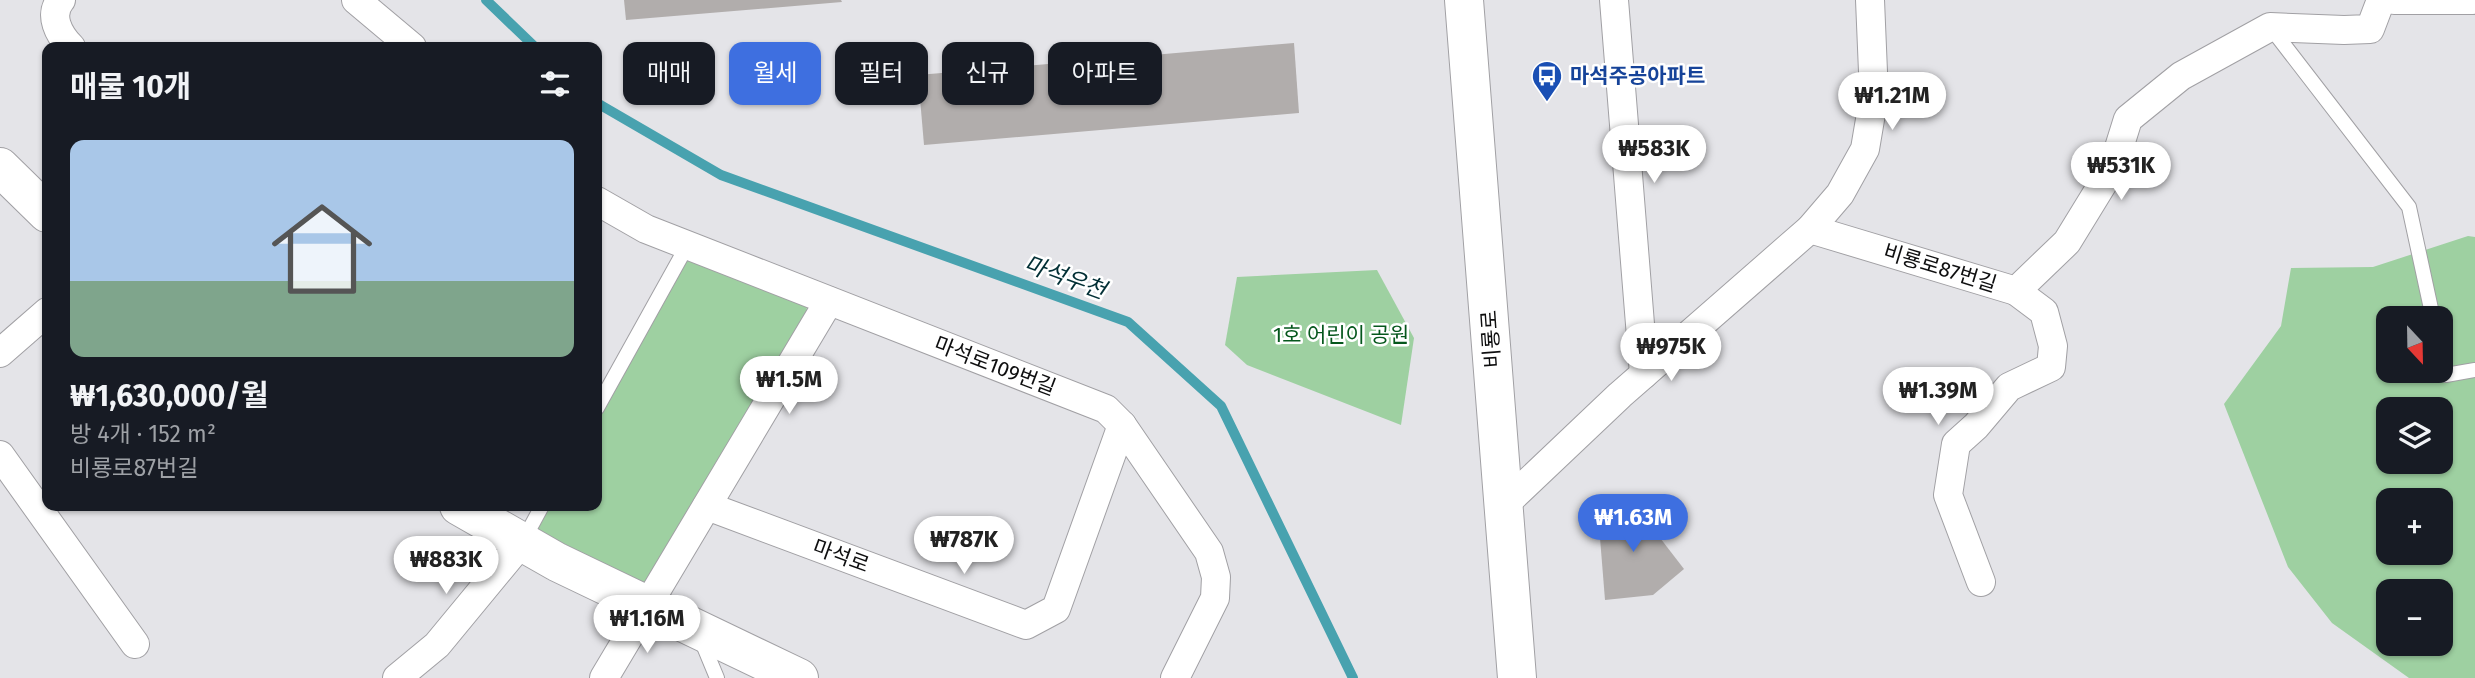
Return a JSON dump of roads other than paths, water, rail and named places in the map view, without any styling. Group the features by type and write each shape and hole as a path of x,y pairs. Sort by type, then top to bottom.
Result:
{"street":[{"path":"61,0 57,4 55,22 66,42"},
{"path":"356,0 406,42"},
{"name":"비룡로","path":"1464,0 1517,678"},
{"path":"1614,0 1644,374"},
{"path":"1504,505 1644,374 1810,229 1840,194 1865,149 1874,96 1871,0"},
{"path":"2270,27 2370,29 2381,0"},
{"path":"2394,0 2473,0"},
{"name":"비룡로87번길","path":"1810,229 2016,291 2067,242 2113,167 2128,119 2181,76 2270,27"},
{"path":"0,167 42,208"},
{"name":"마석로109번길","path":"602,204 646,229 687,246 1106,409 1122,425 1209,552 1216,578 1215,598 1175,678"},
{"path":"1981,582 1948,495 1956,444 1976,426 2009,387 2051,367 2053,346 2044,312 2016,291"},
{"path":"604,678 829,301"},
{"path":"0,353 42,316"},
{"name":"마석로","path":"707,506 1026,625 1056,609 1122,425"},
{"path":"0,454 135,644"},
{"path":"468,511 557,562 799,678"},
{"path":"397,678 437,645 522,542"}],"lane":[{"path":"2270,27 2409,207 2430,306"},
{"path":"602,399 687,246"},
{"path":"2454,373 2475,370"},
{"path":"522,542 539,511"},
{"path":"697,630 717,678"}],"waterway":[{"name":"마석우천","path":"486,0 530,42"},
{"name":"마석우천","path":"602,106 721,175 1128,322 1221,406 1353,678"}],"place":[{"name":"마석주공아파트","path":"1547,103"}],"park label":[{"name":"1호 어린이 공원","path":"1341,335"}]}
